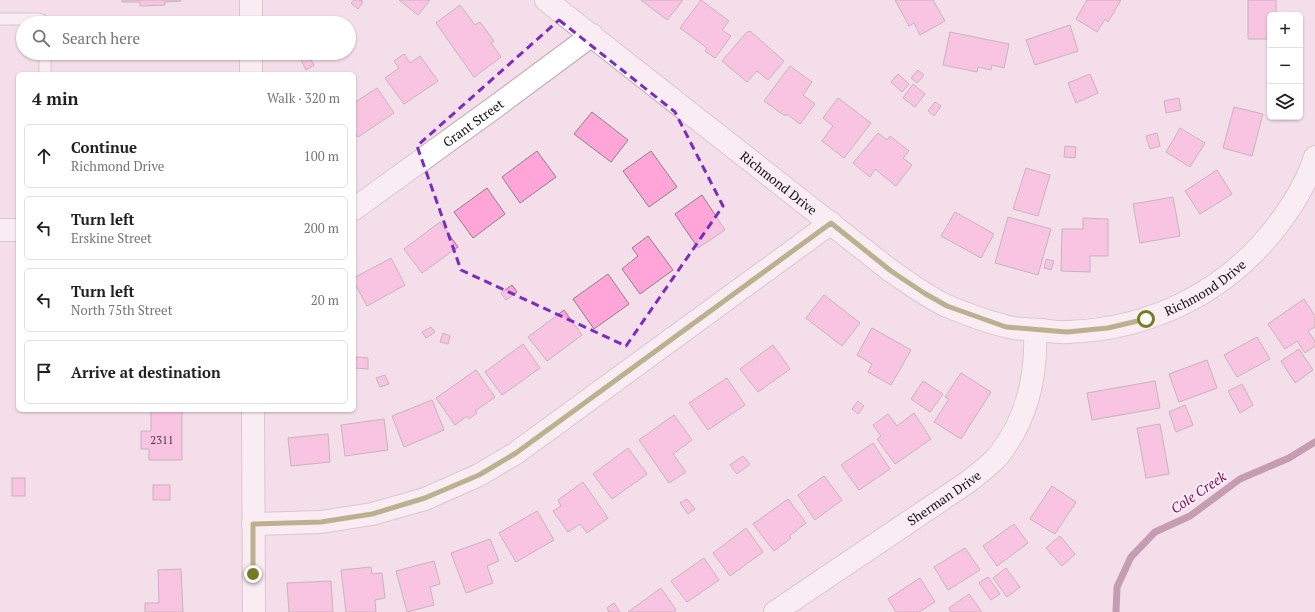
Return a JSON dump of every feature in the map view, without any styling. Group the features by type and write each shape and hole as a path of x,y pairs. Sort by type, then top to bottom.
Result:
{"street":[{"path":"251,0 251,16"},
{"name":"Richmond Drive","path":"546,0 891,271 947,306 1006,327 1067,332 1108,328 1146,319 1178,307 1212,288 1240,266 1270,236 1292,206 1302,188 1315,157"},
{"name":"Grant Street","path":"356,208 592,35"},
{"path":"251,60 251,72"},
{"path":"253,524 321,522 372,514 425,498 479,475 516,453 831,223"},
{"path":"0,230 16,230"},
{"name":"Sherman Drive","path":"775,612 968,482 984,470 998,456 1017,428 1024,414 1030,392 1036,353 1035,330"},
{"path":"253,412 254,612"}],"lane":[{"path":"0,19 16,19"},
{"path":"45,60 45,72"}],"highlighted area":[{"path":"559,20 675,112 723,206 626,346 461,270 417,146"}],"building":[{"path":"122,0 181,1 165,2 165,5 140,6 140,2 122,2"},
{"path":"354,0 361,0 363,2 358,9 351,3"},
{"path":"399,0 430,0 418,15"},
{"path":"641,0 683,0 667,20"},
{"path":"701,0 729,21 722,30 731,36 715,58 705,51 707,48 680,28"},
{"path":"895,0 933,0 945,21 920,35 914,23 909,26"},
{"path":"1087,0 1121,0 1108,22 1105,19 1097,32 1076,19"},
{"path":"1248,0 1276,0 1276,12 1267,12 1267,39 1248,39"},
{"path":"460,5 475,25 480,22 494,41 491,43 501,57 474,77 436,23"},
{"path":"1070,25 1078,51 1035,65 1026,40"},
{"path":"750,31 784,61 768,80 757,71 747,82 722,61 747,32"},
{"path":"950,32 1009,44 1004,68 992,65 991,70 978,67 977,72 943,65"},
{"path":"404,54 410,63 420,56 438,81 404,104 385,78 399,68 394,61"},
{"path":"301,60 311,60 314,65 306,70"},
{"path":"790,66 812,82 803,95 815,104 800,124 787,114 785,116 764,101"},
{"path":"918,70 924,75 917,83 911,78"},
{"path":"898,74 909,84 902,92 891,82"},
{"path":"1090,74 1098,93 1076,103 1068,83"},
{"path":"913,84 925,94 915,107 903,98"},
{"path":"377,88 394,113 358,137 356,134 356,102"},
{"path":"838,98 871,123 844,158 822,141 833,126 823,118"},
{"path":"1179,98 1181,110 1166,113 1164,101"},
{"path":"935,102 941,106 934,116 928,111"},
{"path":"1234,107 1263,114 1252,156 1223,148"},
{"path":"592,112 628,140 611,162 574,134"},
{"path":"1180,128 1205,143 1190,167 1166,152"},
{"path":"878,133 887,140 890,136 909,151 903,158 912,165 896,186 875,169 870,177 853,163"},
{"path":"1157,133 1160,146 1150,149 1146,136"},
{"path":"1065,146 1076,147 1075,158 1064,157"},
{"path":"537,151 556,177 520,203 502,177"},
{"path":"651,151 677,187 649,207 623,171"},
{"path":"1026,168 1050,175 1038,216 1013,209"},
{"path":"1217,170 1232,194 1200,214 1185,191"},
{"path":"487,188 505,214 473,238 454,212"},
{"path":"702,195 725,230 698,248 675,214"},
{"path":"1173,197 1180,236 1140,243 1133,204"},
{"path":"955,212 994,234 981,258 941,236"},
{"path":"1008,217 1051,229 1038,275 995,263"},
{"path":"1083,218 1108,219 1108,256 1090,256 1090,272 1061,271 1062,229 1083,229"},
{"path":"440,222 458,247 422,273 404,249"},
{"path":"648,236 673,270 640,294 622,269 638,256 632,248"},
{"path":"391,258 405,285 367,306 356,286 356,277"},
{"path":"1046,259 1054,261 1051,270 1044,268"},
{"path":"608,274 629,304 594,329 573,299"},
{"path":"512,285 517,292 506,300 501,293"},
{"path":"824,295 860,323 842,346 806,318"},
{"path":"1304,299 1315,316 1315,327 1308,331 1315,341 1315,346 1305,353 1297,341 1285,349 1268,324"},
{"path":"564,310 582,335 547,361 528,337"},
{"path":"431,327 435,332 426,338 422,332"},
{"path":"872,328 911,350 891,385 868,372 872,364 857,355"},
{"path":"443,333 450,336 448,344 440,342"},
{"path":"1257,337 1270,359 1237,377 1224,355"},
{"path":"523,344 540,368 502,395 485,372"},
{"path":"773,345 790,369 758,392 740,369"},
{"path":"1299,349 1313,370 1295,383 1281,361"},
{"path":"356,357 368,358 368,369 356,368"},
{"path":"1207,360 1217,388 1179,402 1169,374"},
{"path":"476,370 495,397 475,411 477,413 469,419 467,416 455,425 436,398"},
{"path":"961,373 991,392 961,439 934,422 949,399 945,397"},
{"path":"385,375 389,384 380,387 376,378"},
{"path":"727,378 745,405 708,430 689,403"},
{"path":"923,381 943,394 930,412 911,399"},
{"path":"1155,381 1160,408 1092,420 1087,393"},
{"path":"1242,384 1253,405 1240,413 1228,391"},
{"path":"432,400 444,430 404,447 392,416"},
{"path":"858,401 864,406 858,414 852,409"},
{"path":"1185,405 1193,425 1176,432 1169,412"},
{"path":"151,412 182,412 182,460 149,460 149,449 141,449 141,431 151,431"},
{"path":"914,413 931,439 895,464 877,439 881,436 873,425 888,414 897,426"},
{"path":"674,415 692,440 673,454 686,472 669,483 639,440"},
{"path":"384,419 388,450 345,456 341,425"},
{"path":"1160,424 1169,474 1146,478 1137,428"},
{"path":"328,434 330,462 291,466 288,438"},
{"path":"873,443 890,469 859,490 841,465"},
{"path":"628,448 647,474 612,499 593,474"},
{"path":"743,456 750,464 737,474 730,465"},
{"path":"824,476 842,500 815,520 798,495"},
{"path":"12,478 25,478 25,496 12,496"},
{"path":"583,482 608,518 587,533 580,524 568,532 553,511 561,506 558,500"},
{"path":"153,485 170,485 170,500 153,500"},
{"path":"1052,486 1076,502 1055,534 1030,519"},
{"path":"687,499 695,509 688,514 680,503"},
{"path":"788,499 806,523 789,536 791,538 774,551 753,524"},
{"path":"537,511 554,540 516,562 499,533"},
{"path":"1014,524 1028,543 997,566 983,546"},
{"path":"746,528 763,552 730,576 713,553"},
{"path":"1060,536 1075,554 1062,566 1046,548"},
{"path":"490,539 499,561 487,566 493,583 466,593 451,553"},
{"path":"965,548 980,570 948,590 934,567"},
{"path":"704,558 719,580 687,602 671,581"},
{"path":"434,561 440,584 430,587 434,605 407,612 396,571"},
{"path":"371,567 372,574 382,573 385,598 375,600 376,612 346,612 341,570"},
{"path":"1006,568 1020,587 1007,597 993,578"},
{"path":"181,569 183,612 145,612 145,603 159,603 158,570"},
{"path":"988,577 1000,594 991,600 979,583"},
{"path":"920,578 935,602 919,612 896,612 888,599"},
{"path":"331,581 333,612 289,612 287,583"},
{"path":"661,588 676,610 674,612 628,612"},
{"path":"969,594 982,612 951,612 949,608"},
{"path":"614,603 620,612 609,612 607,608"}],"waterway":[{"name":"Cole Creek","path":"1116,612 1117,587 1131,557 1155,532 1190,516 1240,479 1289,458 1315,442"}],"route":[{"path":"253,574 253,524 321,522 372,514 425,498 479,475 516,453 831,223 891,271 924,293 947,306 1006,327 1067,332 1108,328 1146,319"}]}
